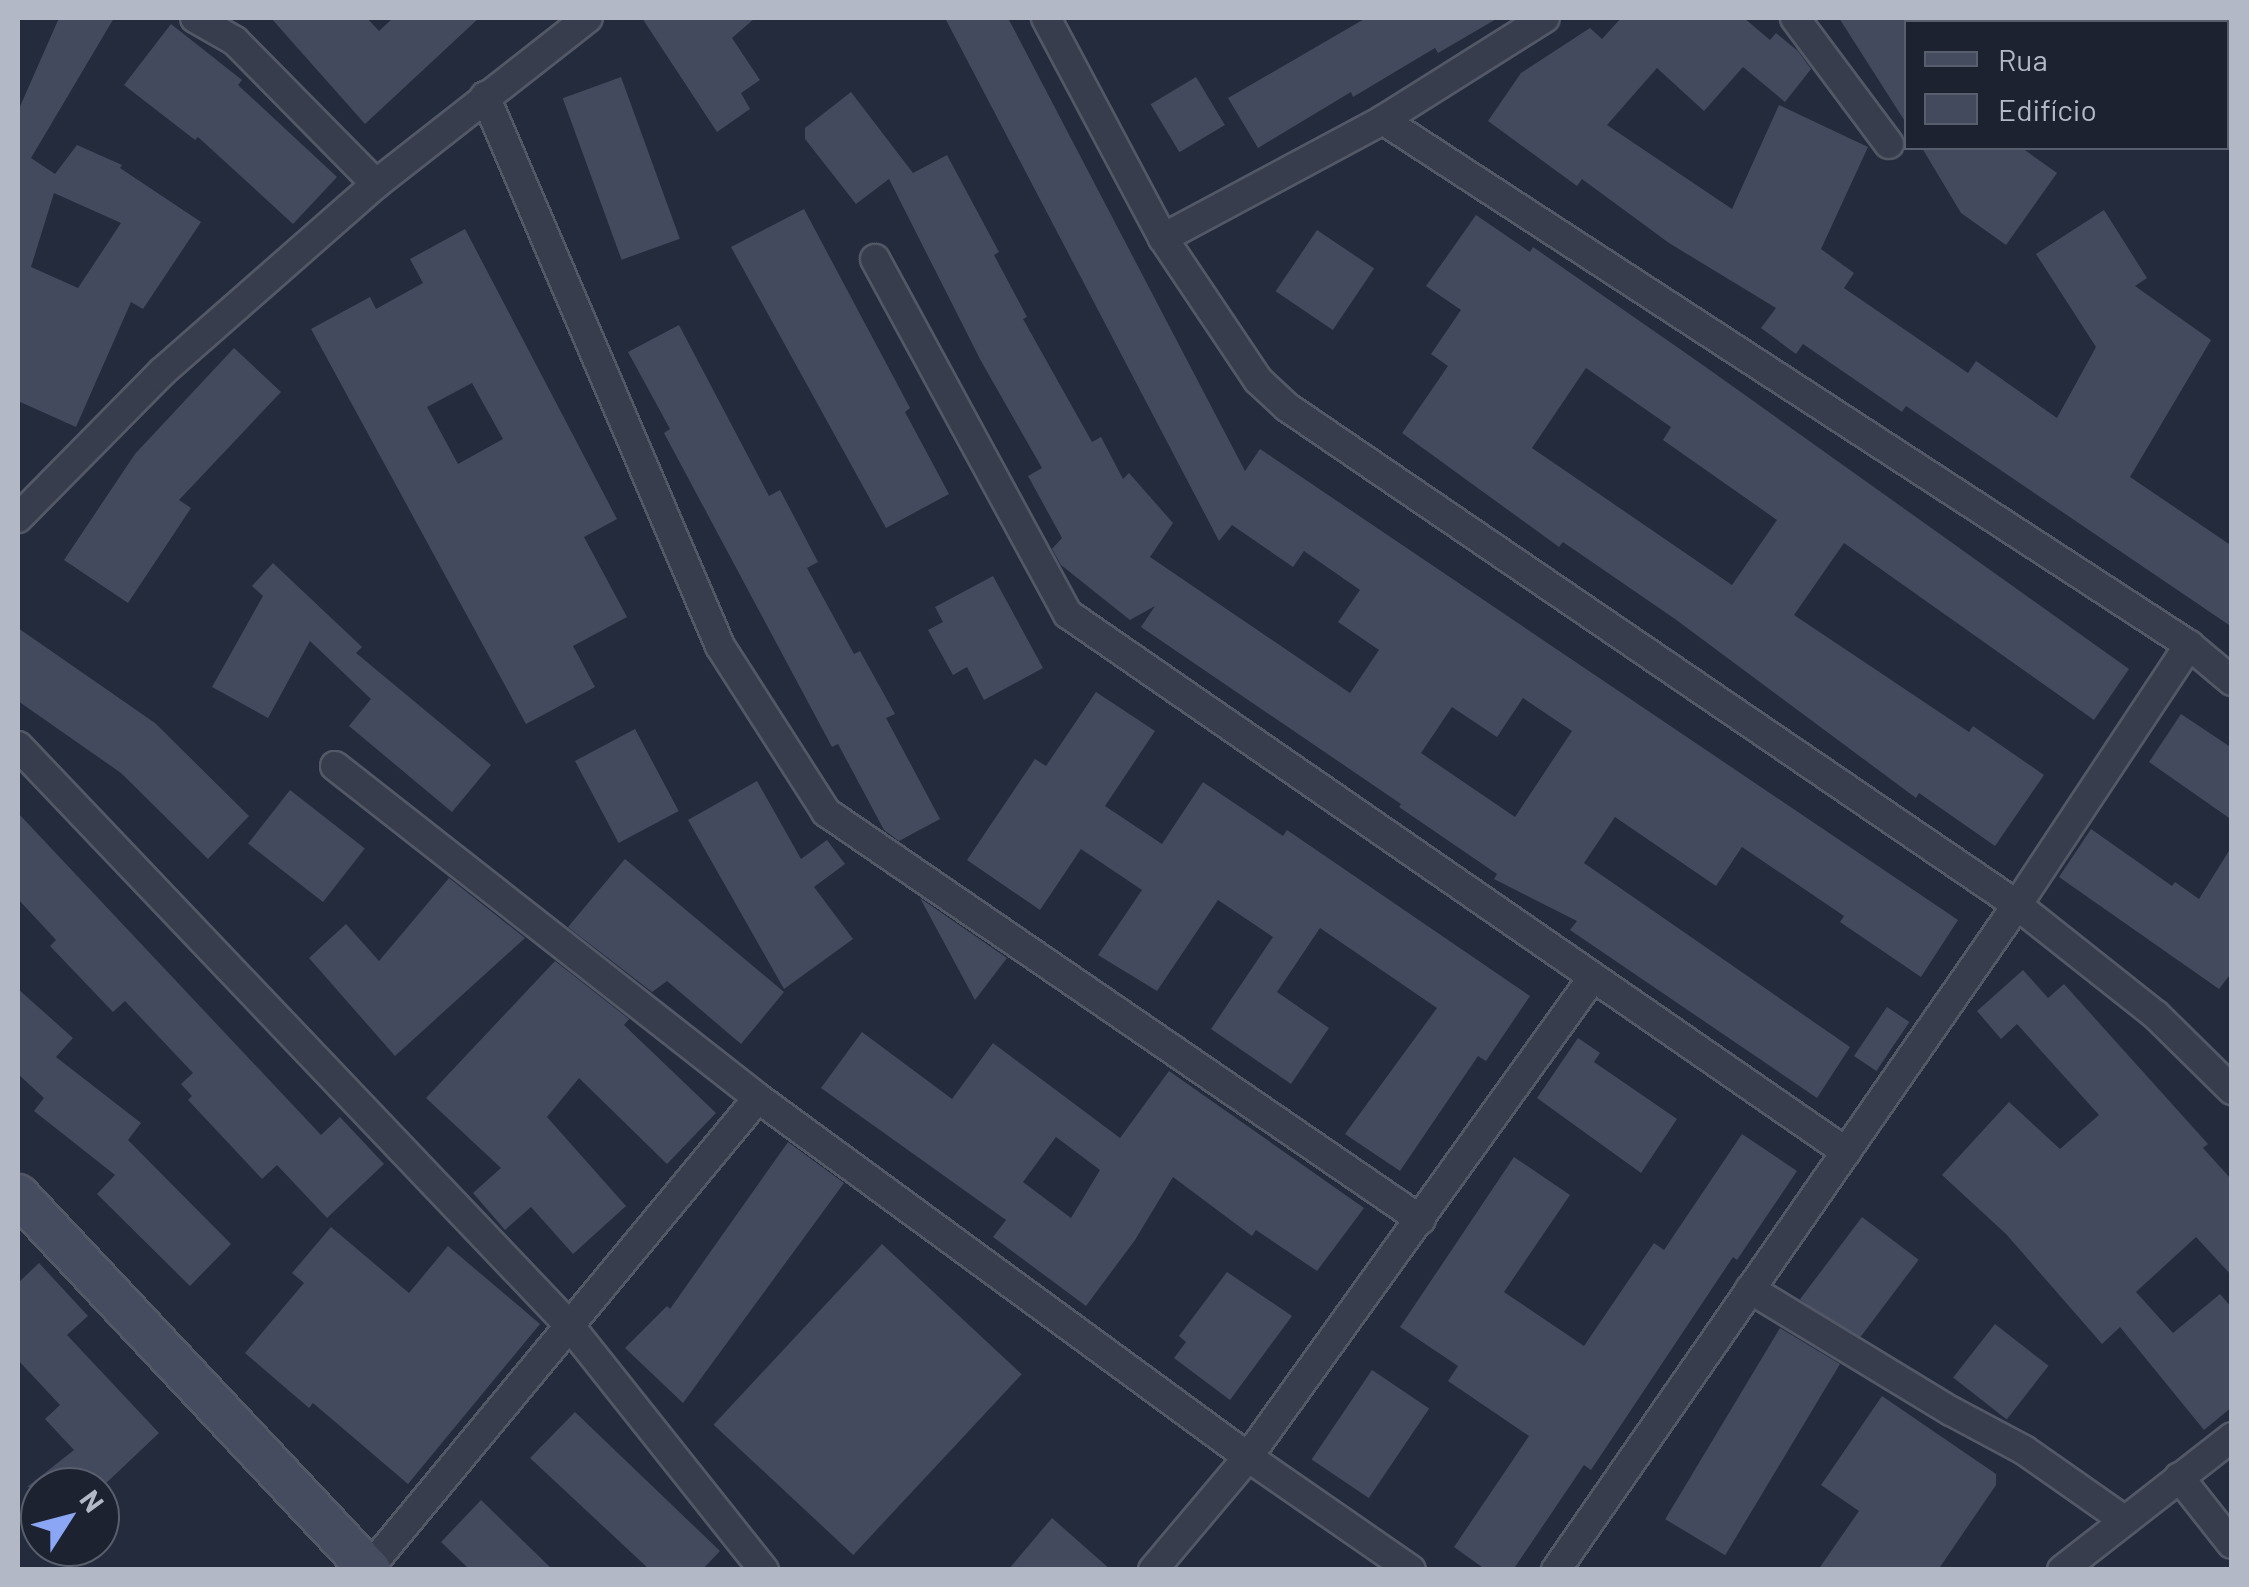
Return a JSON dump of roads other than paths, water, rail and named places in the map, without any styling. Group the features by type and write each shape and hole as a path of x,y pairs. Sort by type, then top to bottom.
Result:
{"main road":[{"path":"21,1206 370,1569"}],"street":[{"path":"195,18 235,41 376,184"},
{"path":"18,518 162,372 376,184 588,18"},
{"path":"1046,18 1164,238 1258,380 1287,407 2017,905 2156,1015 2232,1090"},
{"path":"1164,238 1383,120 1546,18"},
{"path":"1795,18 1889,144"},
{"path":"486,96 720,646 826,812 1421,1220"},
{"path":"1383,120 2189,645 2232,681"},
{"path":"876,259 1068,614 1846,1152"},
{"path":"1556,1570 2017,905 2189,645"},
{"path":"18,746 570,1325 764,1570"},
{"path":"335,766 758,1098 1248,1457 1411,1570"},
{"path":"1153,1570 1248,1457 1593,976"},
{"path":"370,1569 758,1098"},
{"path":"1750,1289 1950,1411 2024,1450 2124,1520"},
{"path":"2062,1570 2232,1437"},
{"path":"2179,1477 2232,1544"}]}
